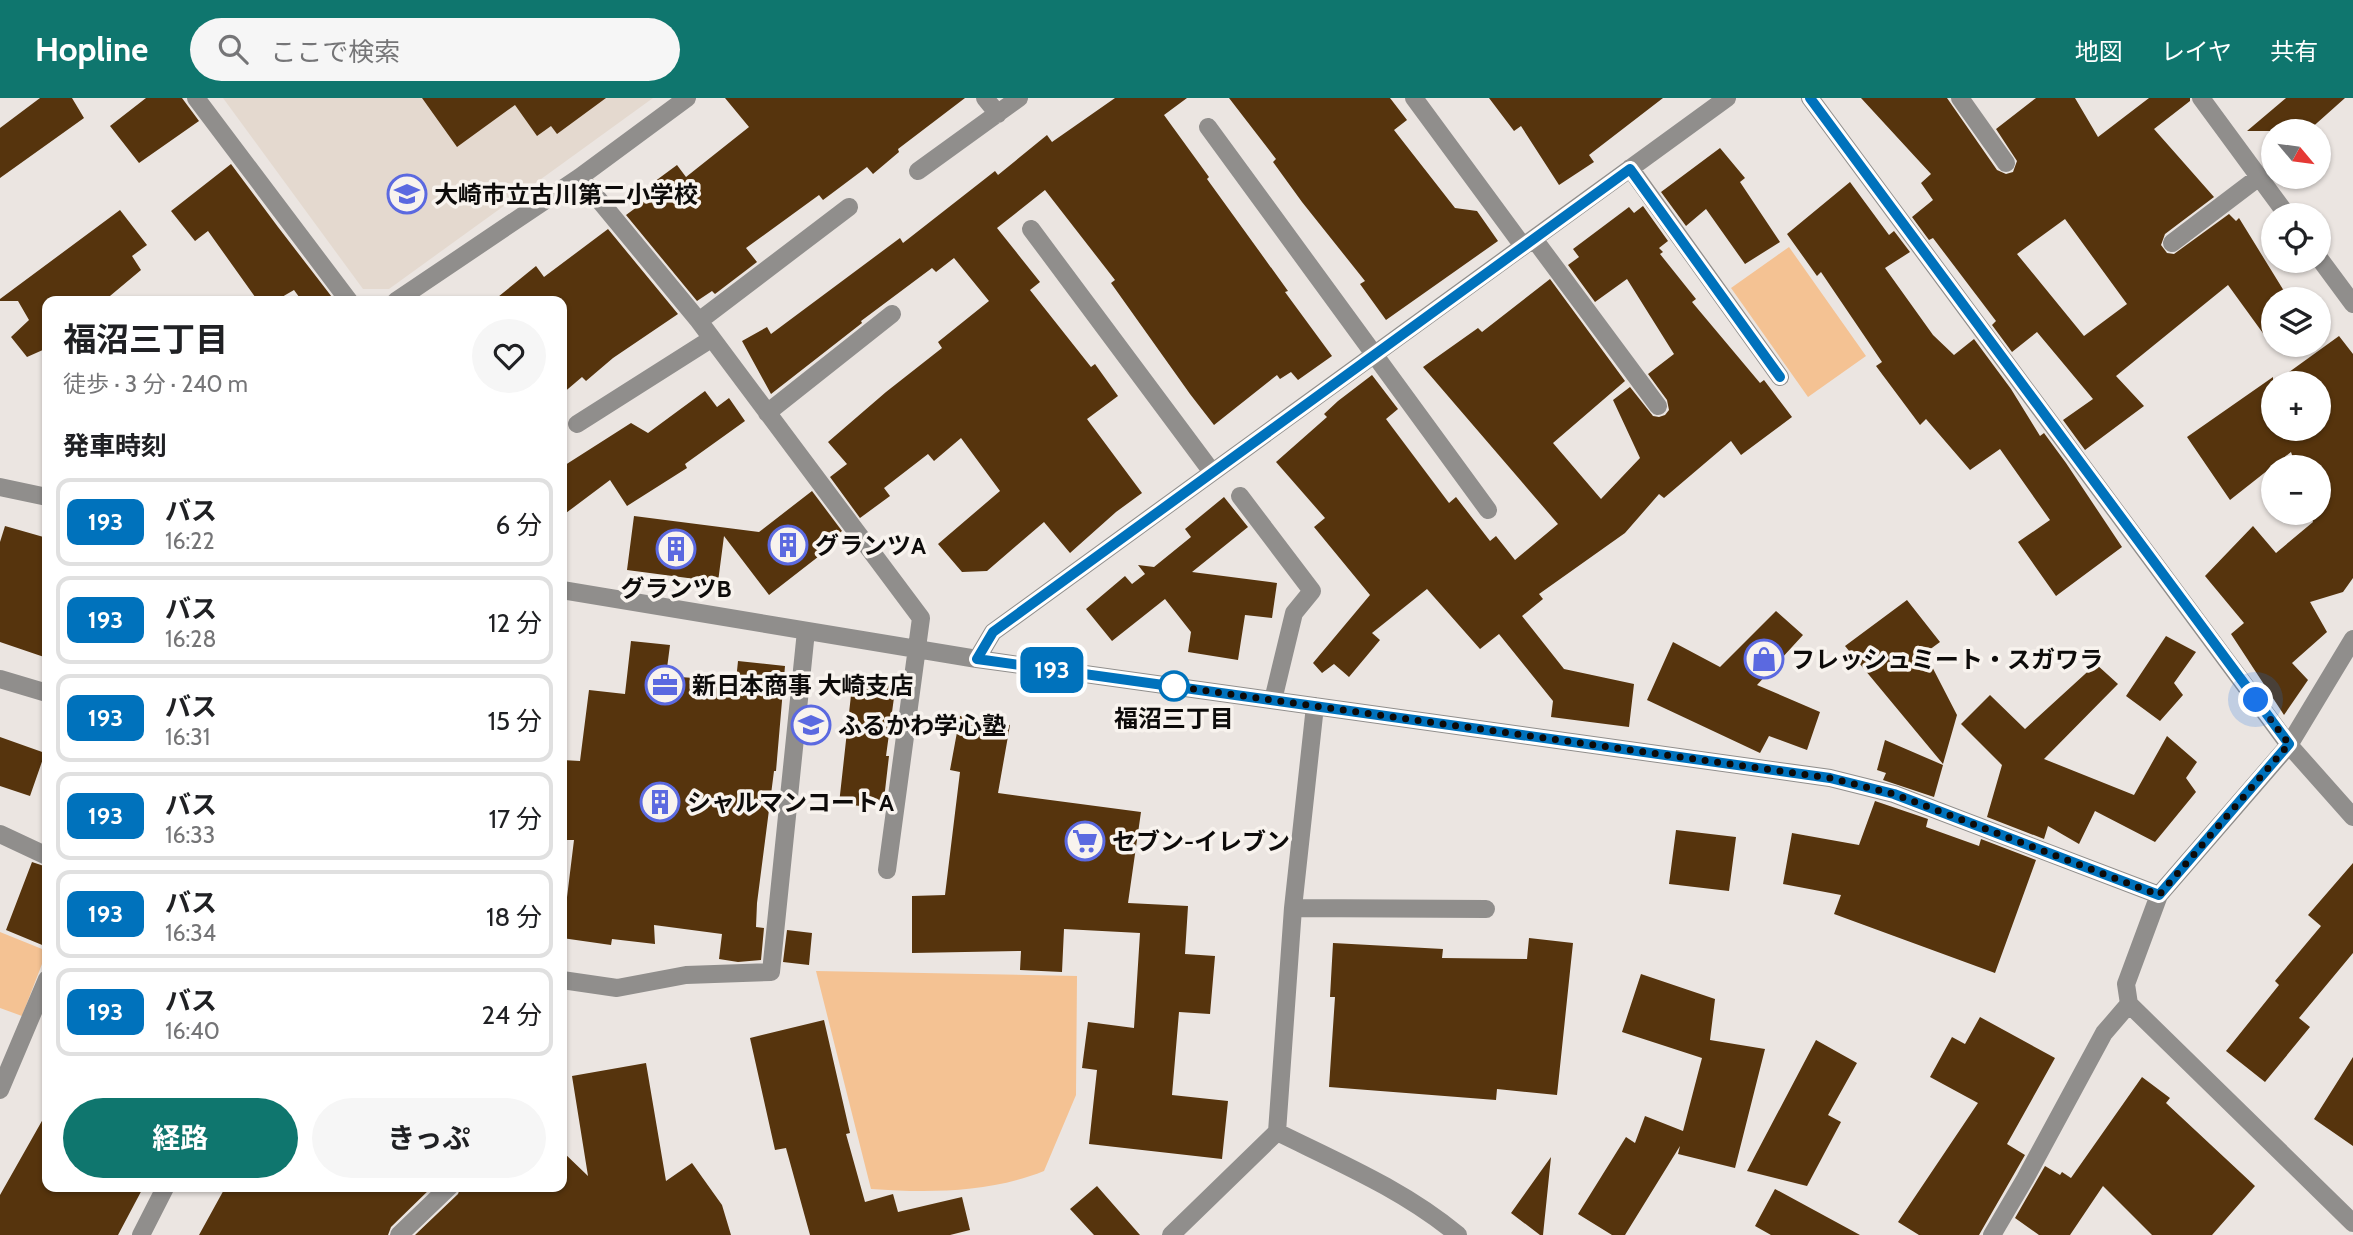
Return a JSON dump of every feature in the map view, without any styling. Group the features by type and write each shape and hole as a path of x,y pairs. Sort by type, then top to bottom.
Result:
{"street":[{"path":"196,98 345,296"},
{"path":"403,296 580,177 687,98"},
{"path":"985,98 998,114"},
{"path":"918,171 1019,98"},
{"path":"1414,98 1658,406"},
{"path":"977,659 993,632 1727,98"},
{"path":"1810,98 2289,744 2353,817"},
{"path":"1960,98 2006,163"},
{"path":"2201,98 2278,203"},
{"path":"1208,127 1488,510"},
{"path":"1630,169 1780,377"},
{"path":"580,177 699,321 921,618 887,870"},
{"path":"2172,243 2259,177"},
{"path":"699,321 849,207"},
{"path":"1031,229 1212,472"},
{"path":"2330,273 2353,304"},
{"path":"766,413 892,314"},
{"path":"577,424 711,339"},
{"path":"0,487 42,496"},
{"path":"1240,496 1312,591 1294,613 1273,700"},
{"path":"567,591 977,659 1830,778 1894,794 2159,895"},
{"path":"567,981 617,988 686,975 771,972 806,631"},
{"path":"2353,639 2289,744 2159,895 2126,984 2129,1003 2353,1223"},
{"path":"0,679 42,692"},
{"path":"1171,1235 1277,1132 1293,908 1315,706"},
{"path":"0,834 42,854"},
{"path":"1293,908 1486,909"},
{"path":"0,1090 42,991"},
{"path":"1992,1235 2104,1033 2129,1003"},
{"path":"1277,1132 1392,1189 1439,1219 1458,1235"},
{"path":"141,1235 163,1192"},
{"path":"399,1235 444,1192"}],"shaded area":[{"name":"大崎市立古川第二小学校","path":"223,98 653,98 389,289 363,289"},
{"path":"1789,247 1866,356 1808,397 1731,288"},
{"path":"0,932 42,949 42,964 22,1016 0,1008"},
{"path":"816,971 1077,976 1076,1095 1044,1171 1002,1184 959,1190 871,1189"}],"building":[{"path":"40,98 72,98 84,118 0,178 0,128"},
{"path":"146,98 182,98 199,121 139,163 110,126"},
{"path":"422,98 606,98 557,134 551,126 537,136 515,105 457,147"},
{"path":"725,98 965,98 898,149 899,152 873,174 867,167 823,200 819,195 746,248 757,262 715,294 712,291 697,301 626,215 645,201 639,193 677,165 686,177 749,127"},
{"path":"1115,98 1187,98 1164,115 1332,356 1298,380 1291,372 1280,379 1277,375 1214,425 1111,283 1115,280 1045,190 997,228 1040,282 1030,290 1091,367 1095,364 1118,396 1087,419 1142,493 1070,553 1044,522 987,571 962,572 938,544 1000,491 961,438 934,461 928,454 884,488 890,496 860,518 830,477 847,464 828,442 942,348 938,342 989,301 954,258 936,272 932,268 771,394 742,341 767,327 771,334 900,238 903,243 995,171 998,175 1047,135 1052,142"},
{"path":"1229,98 1390,98 1407,120 1394,130 1455,208 1477,211 1498,241 1386,320 1360,284 1365,281 1302,202 1273,162 1276,159"},
{"path":"1489,98 1663,98 1589,155 1594,162 1559,185 1521,126 1514,131"},
{"path":"1861,98 1947,98 1997,170 2006,174 2013,172 2017,161 1996,129 2036,98 2075,98 2098,137 2149,98 2190,98 2190,101 2154,129 2214,197 2165,234 2161,245 2167,253 2174,254 2229,214 2236,221 2239,218 2261,254 2261,273 2273,273 2282,287 2261,287 2261,330 2228,285 2116,376 2144,406 2085,450 2063,420 2093,399 2037,332 2012,352 1992,325 1996,321 1933,238 1929,240 1912,217 1933,200 1921,183 1931,174","holes":["2065,219 2127,304 2084,336 2017,254"]},
{"path":"2286,98 2345,98 2321,119 2261,119"},
{"path":"2261,119 2261,131 2247,131"},
{"path":"1720,148 1745,178 1740,182 1780,242 1745,264 1706,209 1686,226 1661,192"},
{"path":"231,164 331,296 298,296 294,290 284,296 254,296 208,231 195,241 171,211"},
{"path":"1850,182 1889,235 1894,231 1910,252 1885,268 1933,335 1954,355 1974,339 2011,389 2040,436 2044,433 2066,463 2122,547 2056,596 2018,542 2050,520 2000,449 1970,470 1926,419 1920,425 1876,366 1882,362 1821,272 1817,276 1787,234"},
{"path":"1643,206 1668,241 1659,248 1663,252 1660,254 1696,299 1692,302 1760,383 1764,380 1792,417 1741,455 1731,441 1664,498 1659,494 1625,533 1539,594 1543,599 1522,616 1564,669 1634,684 1629,727 1551,717 1553,701 1499,634 1480,649 1427,589 1372,633 1380,640 1349,677 1334,664 1322,673 1313,663 1370,595 1314,527 1325,518 1276,462 1327,417 1324,414 1338,401 1372,375 1398,409 1386,419 1449,503 1456,497 1490,541 1496,536 1515,560 1558,524 1423,367 1478,328 1482,332 1550,279 1625,381 1553,443 1601,499 1640,458 1613,400 1630,387 1653,416 1665,415 1669,410 1667,400 1648,374 1674,354 1627,279 1595,302 1568,265 1579,257 1573,249 1629,207 1634,213"},
{"path":"120,210 147,245 132,256 141,270 110,296 42,296 42,350 27,357 11,337 29,320 18,301 0,299"},
{"path":"608,229 678,314 613,358 586,381 582,377 567,390 567,296 499,296 536,266 544,277"},
{"path":"2339,336 2353,354 2353,578 2343,592 2310,602 2327,632 2292,663 2308,680 2284,715 2231,634 2244,623 2205,576 2253,526 2276,553 2309,525 2331,525 2331,455 2292,455 2291,452 2287,455 2261,455 2261,476 2230,500 2187,437 2261,385 2261,441 2331,441 2331,371 2291,371 2310,357 2331,357 2331,342"},
{"path":"705,391 717,407 729,398 745,421 685,464 687,468 627,506 610,480 567,512 567,464 631,423 648,433"},
{"path":"812,491 842,531 838,534 841,539 769,595 724,536 718,582 627,570 634,516 759,532"},
{"path":"1224,497 1248,527 1192,572 1277,583 1272,618 1245,615 1238,660 1188,652 1191,632 1165,599 1112,641 1086,609 1125,576 1132,584 1145,574 1138,565 1154,567 1191,537 1185,529"},
{"path":"5,526 42,537 42,656 0,642 0,542"},
{"path":"1907,600 1940,642 1925,653 1957,715 1943,764 1845,646"},
{"path":"1776,611 1803,635 1757,685 1820,712 1807,750 1769,736 1760,753 1647,700 1673,642 1720,667"},
{"path":"2166,636 2196,652 2174,683 2183,695 2160,721 2126,696"},
{"path":"631,641 670,645 666,676 736,681 738,661 785,666 776,771 757,903 756,927 764,928 761,960 738,962 719,959 722,934 654,925 655,944 612,939 611,945 567,939 567,897 574,840 567,840 567,760 580,761 589,690 625,694"},
{"path":"2096,664 2118,684 2044,759 2134,795 2167,736 2197,762 2186,778 2196,792 2155,842 2095,811 2079,844 2048,826 2044,839 1987,817 2002,765 1961,724 1990,695 2025,729"},
{"path":"853,677 896,683 886,756 889,756 883,808 839,804"},
{"path":"960,716 1010,725 998,793 1141,812 1128,903 1188,906 1185,954 1215,956 1210,1014 1179,1012 1172,1095 1228,1101 1222,1159 1089,1144 1097,1070 1082,1068 1088,1022 1134,1028 1140,933 1064,929 1062,972 1020,970 1021,951 912,953 912,896 945,895 960,772 950,770"},
{"path":"0,737 42,752 42,762 30,796 0,786"},
{"path":"1885,740 1943,765 1934,797 1883,780 1886,773 1877,770"},
{"path":"1875,801 1928,819 1926,827 1979,846 1981,839 2036,860 1995,973 1834,914 1841,895 1783,884 1792,833 1859,845"},
{"path":"1676,830 1736,837 1729,891 1669,884"},
{"path":"32,862 42,865 42,945 6,930"},
{"path":"2353,863 2353,953 2299,1018 2310,1027 2265,1082 2226,1051 2279,985 2275,981 2321,926 2308,915"},
{"path":"787,930 812,933 809,965 783,962"},
{"path":"1529,938 1573,943 1557,1095 1497,1089 1496,1100 1329,1087 1335,997 1330,997 1333,943 1443,949 1442,958 1527,959"},
{"path":"1641,974 1715,999 1710,1040 1765,1049 1735,1168 1678,1154 1680,1146 1625,1235 1612,1235 1578,1214 1626,1137 1635,1143 1645,1116 1683,1131 1702,1058 1622,1032"},
{"path":"1980,1017 2055,1058 2007,1144 2025,1155 1979,1235 1919,1235 1898,1222 1978,1103 1930,1077 1952,1037 1965,1044"},
{"path":"824,1020 850,1133 846,1134 865,1202 893,1194 898,1212 962,1197 970,1230 950,1235 810,1235 786,1148 775,1150 750,1038"},
{"path":"1816,1040 1857,1063 1828,1115 1841,1122 1807,1186 1747,1171"},
{"path":"2353,1057 2353,1146 2314,1119"},
{"path":"646,1063 666,1181 692,1163 722,1205 731,1235 415,1235 459,1192 567,1192 567,1156 588,1176 572,1076"},
{"path":"2142,1077 2170,1098 2166,1103 2255,1186 2212,1235 2152,1235 2103,1186 2070,1235 2039,1235 2015,1218 2045,1166 2071,1178"},
{"path":"42,1121 42,1192 141,1192 118,1235 0,1235 0,1195"},
{"path":"1551,1157 1543,1235 1540,1235 1511,1213"},
{"path":"1097,1186 1140,1235 1094,1235 1070,1209"},
{"path":"1775,1189 1860,1235 1771,1235 1755,1226"},
{"path":"223,1192 427,1192 391,1227 388,1235 199,1235"}],"bus line":[{"name":"193","path":"1780,377 1630,169 993,632 977,659 1830,778 1894,794 2159,895 2289,744 1810,98"}],"place":[{"name":"大崎市立古川第二小学校","path":"407,194"},
{"name":"グランツA","path":"788,545"},
{"name":"グランツB","path":"676,549"},
{"name":"フレッシュミート・スガワラ","path":"1764,659"},
{"name":"新日本商事 大崎支店","path":"665,685"},
{"name":"福沼三丁目","path":"1174,686"},
{"name":"ふるかわ学心塾","path":"811,725"},
{"name":"シャルマンコートA","path":"660,802"},
{"name":"セブン-イレブン","path":"1085,841"}],"route":[{"path":"1174,686 1165,685 1830,778 1894,794 2159,895 2289,744 2256,700"}]}
